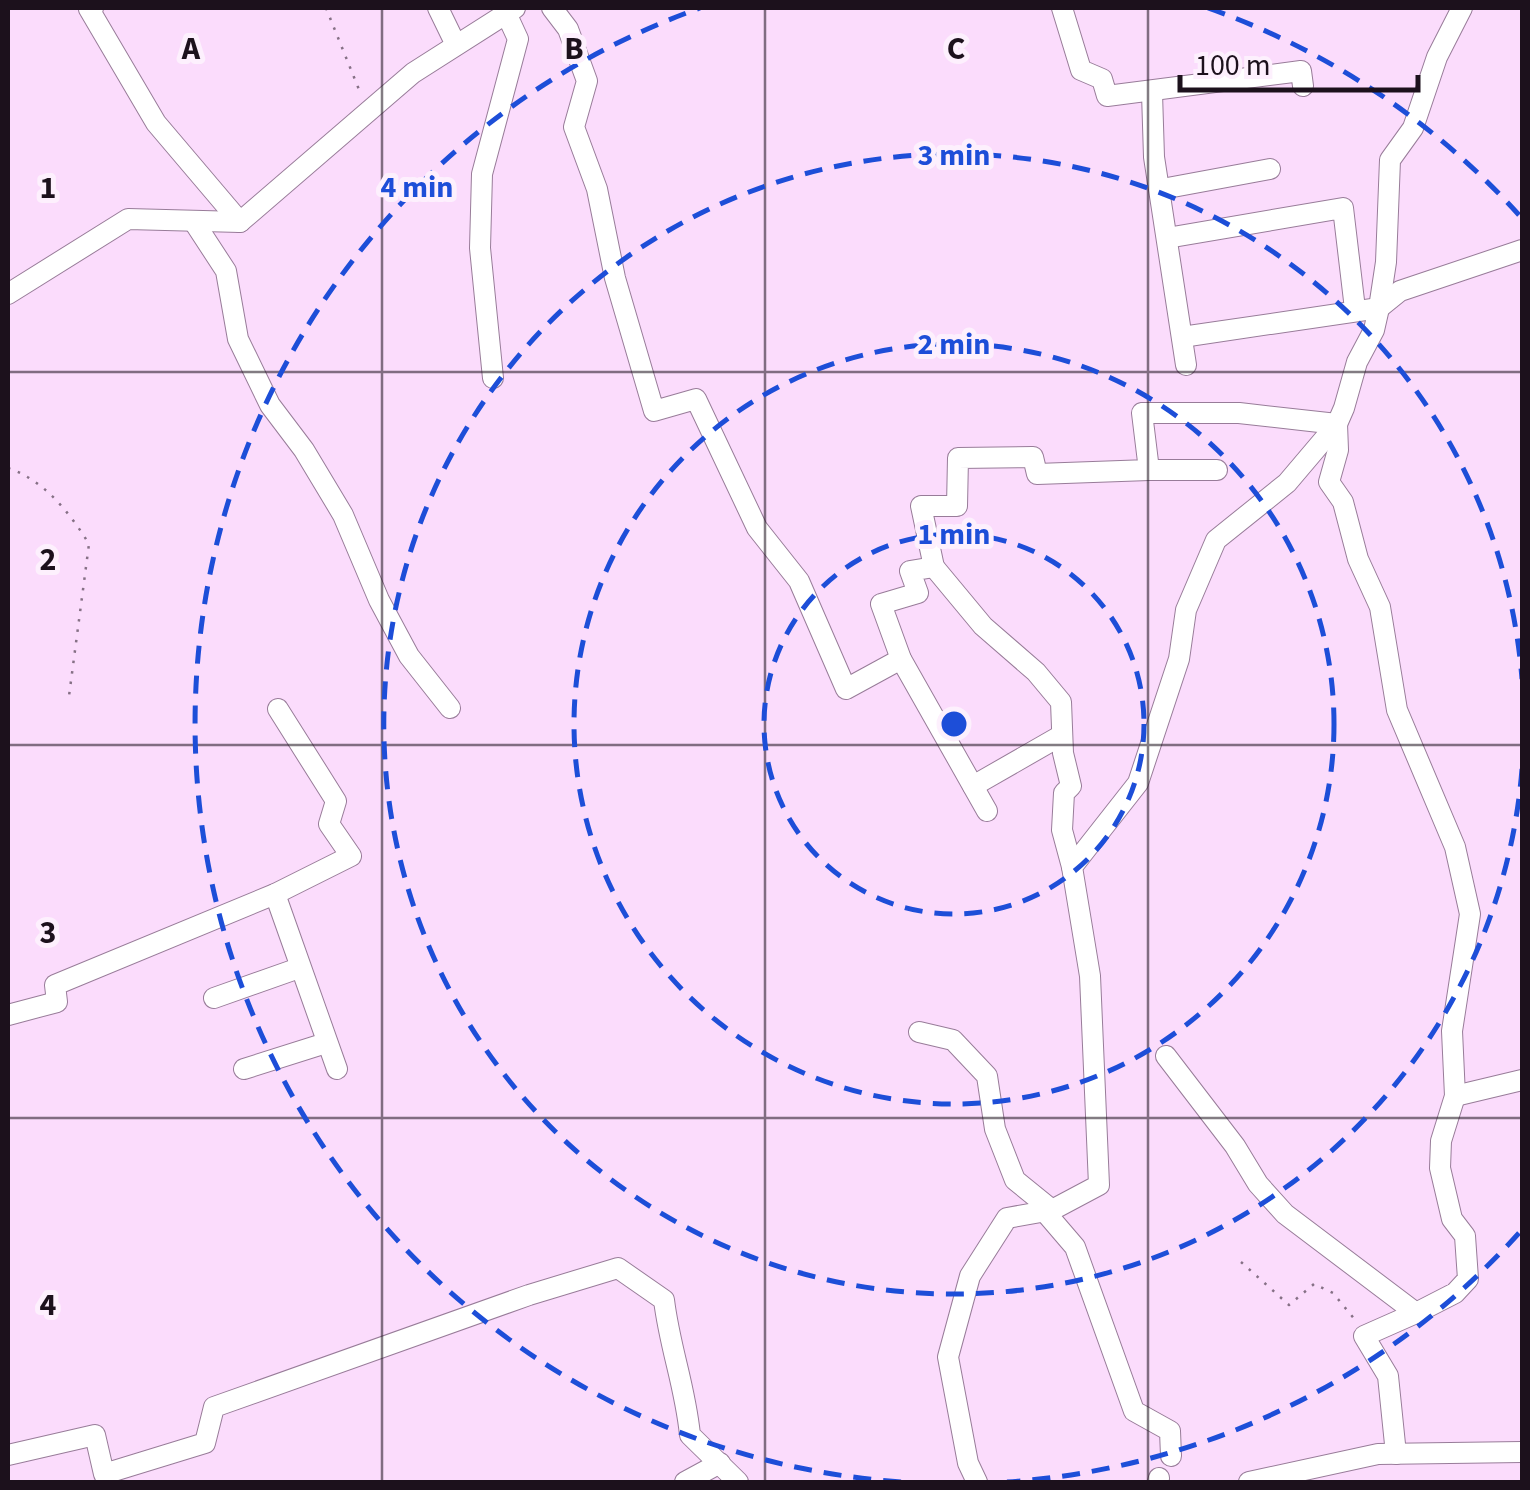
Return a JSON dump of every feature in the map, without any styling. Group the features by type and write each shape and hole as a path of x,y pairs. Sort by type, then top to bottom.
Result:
{"street":[{"path":"93,8 89,9 156,123 240,222"},
{"path":"438,8 456,45"},
{"path":"552,8 568,29 587,81 574,126 596,190 654,411 696,399 758,528 798,581 846,689 901,659"},
{"path":"1072,8 1062,8 1081,70 1102,79 1107,96 1301,71 1302,86"},
{"path":"1072,866 1138,782 1179,659 1186,610 1216,540 1286,484 1337,424 1379,308 1386,262 1390,160 1412,128 1437,57 1462,8"},
{"path":"8,294 128,218 240,222 414,72 511,10 518,39 482,174 480,248 492,378"},
{"path":"1152,93 1154,157 1162,189 1186,365"},
{"path":"1162,189 1270,170"},
{"path":"1167,238 1343,208 1355,309"},
{"path":"194,222 226,271 238,339 270,405 304,450 344,515 379,600 409,656 450,708"},
{"path":"1182,337 1379,308 1400,291 1522,250"},
{"path":"1149,470 1142,413 1239,413 1337,424"},
{"path":"1337,424 1338,450 1329,482 1343,502 1358,559 1380,607 1396,710 1455,847 1470,914 1452,1032 1454,1096 1440,1168 1452,1218 1465,1236 1468,1279 1455,1293 1364,1336 1388,1376 1396,1454"},
{"path":"977,1482 968,1463 948,1357 970,1276 1007,1218 1048,1211 1099,1185 1089,1026 1090,976 1072,866 1062,830 1064,793 1071,786 1061,702 1036,672 983,626 934,568 920,506 958,506 958,458 1033,457 1036,474 1217,470"},
{"path":"934,568 910,571 918,593 880,604 901,659 988,811"},
{"path":"8,1015 57,1002 56,985 275,894 351,856 329,824 336,801 278,709"},
{"path":"973,786 1062,735"},
{"path":"275,894 337,1069"},
{"path":"214,998 299,968"},
{"path":"920,1032 953,1040 986,1076 994,1129 1016,1180 1048,1211 1074,1247 1134,1411 1170,1431 1171,1456"},
{"path":"244,1069 326,1043"},
{"path":"1166,1056 1235,1146 1258,1184 1285,1214 1416,1313"},
{"path":"1454,1096 1522,1080"},
{"path":"8,1456 95,1434 104,1474 206,1443 214,1408 618,1268 664,1300 670,1348 685,1382 690,1435 738,1482"},
{"path":"1249,1482 1396,1454 1522,1452"},
{"path":"685,1482 720,1463"}],"path":[{"path":"326,8 368,112"},
{"path":"8,468 22,473 68,511 90,544 69,696"},
{"path":"1241,1262 1289,1305 1314,1284 1333,1293 1350,1310 1364,1336"}]}
